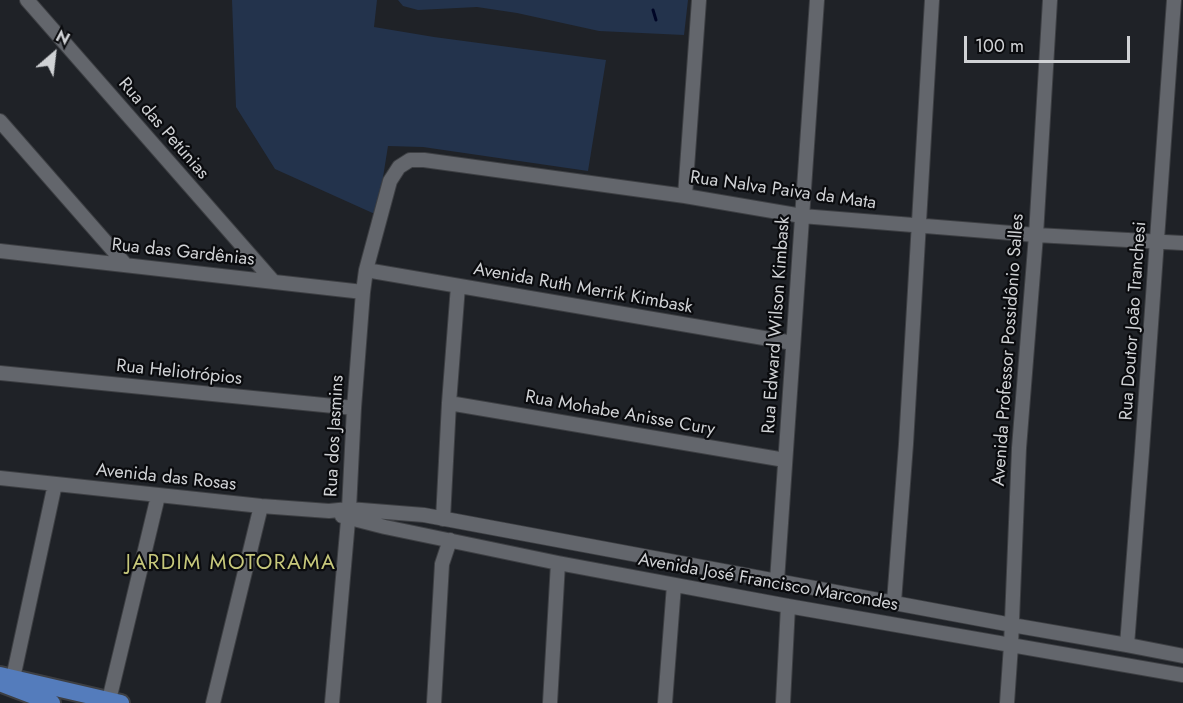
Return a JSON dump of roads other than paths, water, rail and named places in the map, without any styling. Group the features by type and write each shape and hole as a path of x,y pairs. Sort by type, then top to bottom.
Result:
{"main road":[{"path":"4,679 115,701"},
{"path":"4,679 52,703"},
{"path":"0,695 34,703"}],"street":[{"name":"Rua das Petúnias","path":"27,0 273,281"},
{"path":"685,196 699,0"},
{"name":"Rua Edward Wilson Kimbask","path":"777,581 817,0"},
{"path":"894,602 933,0"},
{"name":"Avenida Professor Possidônio Salles","path":"1006,703 1011,645 1019,448 1036,235 1050,0"},
{"name":"Rua Doutor João Tranchesi","path":"1127,645 1174,0"},
{"path":"0,122 124,264"},
{"name":"Rua Nalva Paiva da Mata","path":"390,181 399,167 410,160 424,160 685,196 802,216 1036,235 1183,243"},
{"name":"Rua dos Jasmins","path":"334,701 363,292 366,270 390,181"},
{"name":"Rua das Gardênias","path":"0,251 363,292"},
{"name":"Avenida Ruth Merrik Kimbask","path":"366,270 794,343"},
{"path":"443,519 458,286"},
{"name":"Rua Heliotrópios","path":"0,373 354,408"},
{"name":"Rua Mohabe Anisse Cury","path":"449,403 785,460"},
{"name":"Avenida das Rosas","path":"0,478 349,514"},
{"path":"4,679 56,484"},
{"path":"115,701 158,496"},
{"path":"213,703 261,506"},
{"name":"Avenida José Francisco Marcondes","path":"349,514 424,515 1183,656"},
{"name":"Avenida José Francisco Marcondes","path":"349,514 420,534 558,563 1183,675"},
{"path":"420,534 416,522 424,515"},
{"path":"434,703 442,564 450,540"},
{"path":"550,703 558,563"},
{"path":"665,703 674,585"},
{"path":"783,703 788,606"}],"waterway":[{"path":"653,10 656,20"}],"district":[{"name":"JARDIM MOTORAMA","path":"231,564"}]}
